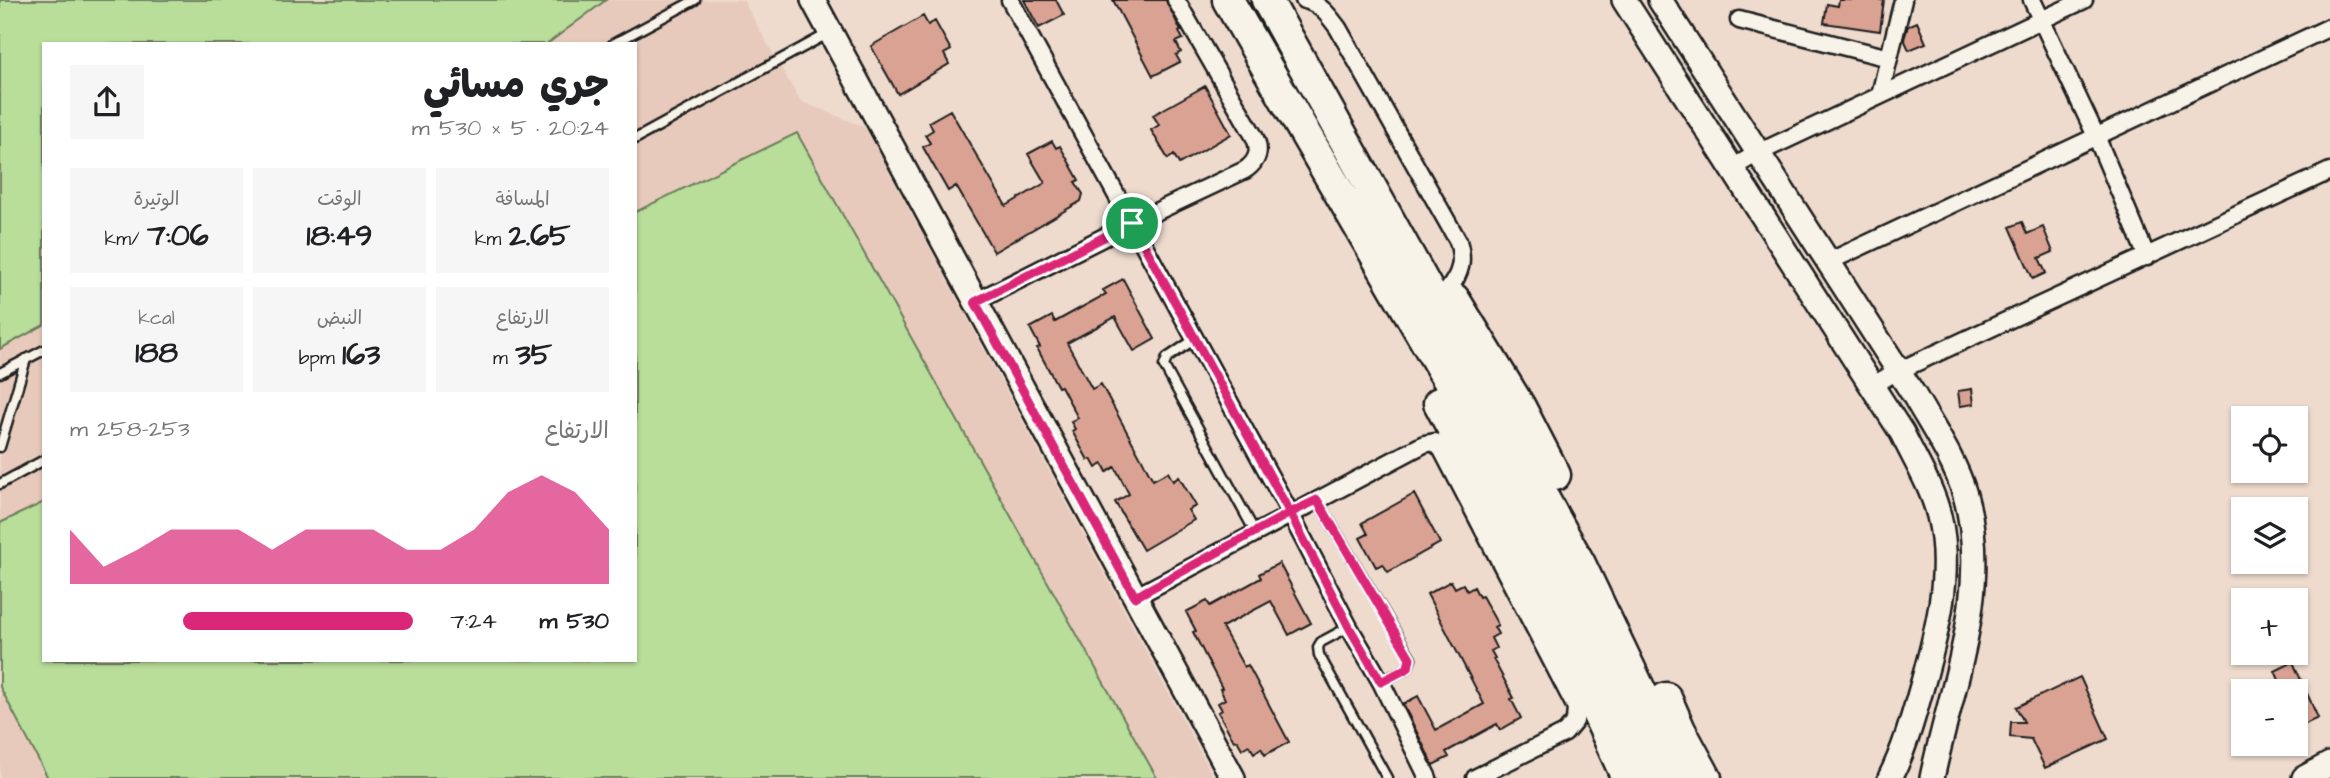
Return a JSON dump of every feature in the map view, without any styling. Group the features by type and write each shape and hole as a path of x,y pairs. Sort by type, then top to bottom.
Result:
{"highway":[{"path":"1228,0 1479,433 1561,581 1598,652 1655,778"},
{"path":"1273,1 1369,184 1580,564 1646,701 1677,778"},
{"path":"1284,98 1312,176 1515,544 1553,617 1627,778"},
{"path":"1369,184 1406,227 1520,407 1642,643 1680,730 1706,778"}],"street":[{"path":"813,0 1233,778"},
{"path":"1010,0 1381,682 1428,778"},
{"path":"975,302 1245,170 1254,162 1258,152 1254,136 1176,0"},
{"path":"1304,0 1326,12 1338,28 1458,241 1462,253 1461,269 1448,290"},
{"path":"1624,0 1902,433 1927,482 1939,515 1946,556 1934,645 1909,732 1890,778"},
{"path":"1660,0 1898,371 1944,448 1964,492 1973,530 1973,576 1968,625 1932,778"},
{"path":"1880,95 1903,0"},
{"path":"2032,0 2096,136 2147,257"},
{"path":"1731,168 1758,152 2084,0"},
{"path":"1739,20 1889,58"},
{"path":"1828,262 2330,27"},
{"path":"1871,386 1898,371 2330,171"},
{"path":"1135,597 1290,513 1424,444 1434,442 1442,450 1576,708 1575,721 1564,733 1475,778"},
{"path":"2304,778 2330,764"}],"lane":[{"path":"617,42 695,0"},
{"path":"637,138 830,32"},
{"path":"1195,338 1167,358 1164,366 1255,532"},
{"path":"0,373 42,351"},
{"path":"0,447 26,359"},
{"path":"0,484 42,461"},
{"path":"1317,500 1410,658 1408,668 1381,682"},
{"path":"1349,627 1321,642 1318,647 1319,655 1387,778"}],"shaded area":[{"path":"0,0 743,0 800,101 865,127 1214,778 0,778"}],"green space":[{"path":"0,0 606,0 550,42 42,42 42,326 0,349"},
{"path":"797,133 1157,778 48,778 0,687 0,523 42,503 42,662 637,662 637,211"}],"building":[{"path":"1024,0 1056,0 1064,15 1039,28"},
{"path":"1113,0 1166,0 1183,39 1176,42 1181,52 1176,55 1180,62 1153,76"},
{"path":"1839,0 1884,0 1880,31 1824,23 1827,4 1838,6"},
{"path":"923,16 928,25 935,21 951,50 944,54 949,64 898,94 871,46"},
{"path":"1917,22 1926,43 1909,50 1904,39 1908,26"},
{"path":"1205,86 1231,134 1179,164 1174,155 1168,159 1151,130 1159,125 1153,115"},
{"path":"950,110 1006,206 1045,183 1028,154 1052,141 1056,148 1060,146 1079,180 1075,182 1083,194 1081,201 994,252 956,186 948,191 923,147 930,143 925,135 933,130 929,122"},
{"path":"2022,222 2027,234 2043,227 2053,252 2039,258 2046,273 2033,279 2010,227"},
{"path":"1123,279 1155,339 1134,351 1115,317 1067,343 1092,389 1101,384 1153,480 1168,472 1173,481 1179,477 1196,506 1188,510 1194,520 1143,550 1115,502 1129,494 1115,467 1107,472 1103,464 1096,468 1091,459 1088,460 1072,431 1075,429 1071,422 1078,418 1037,348 1040,347 1030,328 1052,316 1055,322 1106,294 1103,290"},
{"path":"1972,389 1974,404 1960,406 1958,391"},
{"path":"1414,494 1440,543 1388,572 1383,564 1376,567 1360,538 1368,534 1362,523"},
{"path":"1279,563 1311,623 1289,635 1271,601 1222,627 1244,667 1248,665 1289,742 1265,755 1261,748 1254,753 1249,745 1242,749 1237,740 1234,741 1218,712 1222,710 1218,703 1225,699 1220,689 1222,688 1193,632 1196,631 1186,612 1207,601 1210,606 1261,578 1259,574"},
{"path":"1451,581 1455,588 1463,584 1467,591 1474,587 1498,625 1494,627 1498,634 1491,638 1496,648 1491,651 1521,718 1500,730 1497,724 1446,752 1449,757 1433,765 1403,704 1418,696 1436,730 1484,704 1427,594"},
{"path":"2287,665 2294,665 2301,679 2279,679 2275,671"},
{"path":"2080,677 2108,739 2045,768 2031,739 2010,737 2011,722 2024,722 2016,707"},
{"path":"2308,696 2318,718 2308,723"}],"route":[{"path":"1132,223 975,302 1135,597 1290,513 1381,682 1408,668 1410,658 1317,500 1290,513 1132,223"}]}
